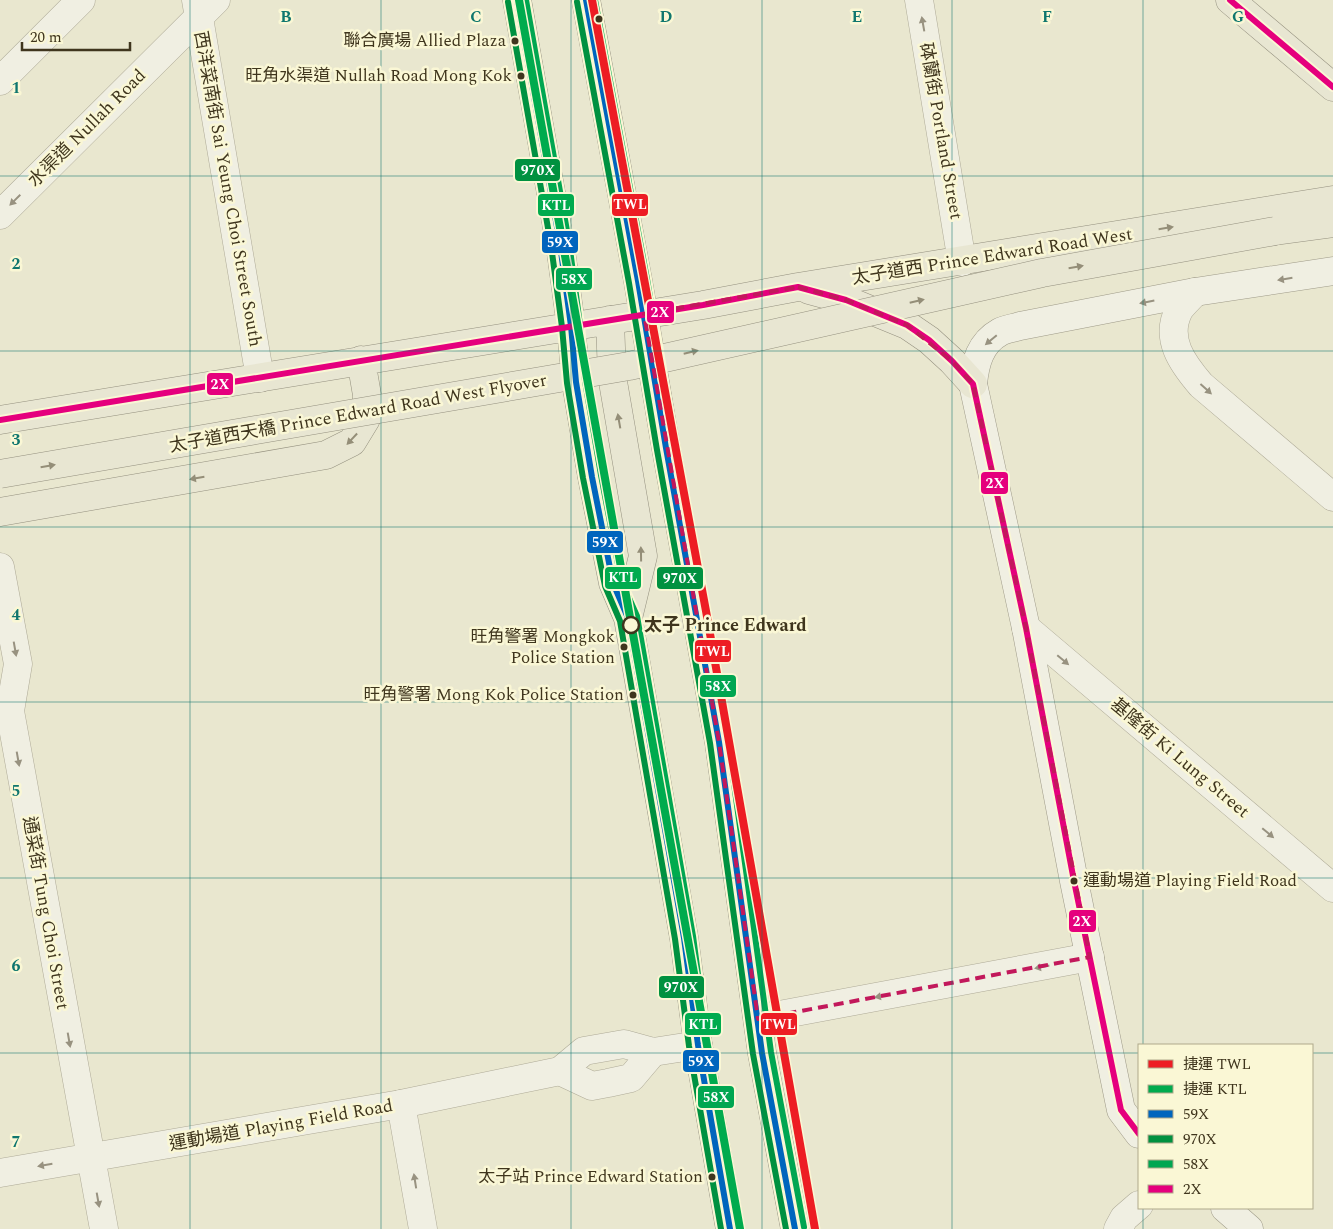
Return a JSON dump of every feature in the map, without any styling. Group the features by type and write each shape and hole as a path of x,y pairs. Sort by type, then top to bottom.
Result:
{"main road":[{"path":"517,0 560,244 572,326 576,382 592,477 613,583 628,618 684,938 698,1045 730,1229"},
{"path":"586,0 644,314 719,742 762,1053 795,1229"},
{"path":"1230,0 1254,11 1333,87"},
{"name":"太子道西 Prince Edward Road West","path":"0,420 1333,200"},
{"name":"太子道西天橋 Prince Edward Road West Flyover","path":"0,474 629,366 1042,273 1333,222"},
{"path":"798,287 846,300 907,325 929,340 973,384"},
{"path":"610,320 612,376 643,556 628,618"},
{"path":"0,512 326,456 352,442 366,419 367,395 361,360"}],"street":[{"path":"0,81 82,0"},
{"name":"砵蘭街 Portland Street","path":"919,0 962,262"},
{"name":"水渠道 Nullah Road","path":"0,215 203,6"},
{"name":"西洋菜南街 Sai Yeung Choi Street South","path":"203,6 260,378"},
{"path":"1138,1133 1121,1110 1026,628 973,384 975,364 984,346 1000,332 1020,326 1195,292 1333,271"},
{"path":"1195,292 1180,310 1174,331 1177,350 1187,369 1201,385 1333,498"},
{"name":"通菜街 Tung Choi Street","path":"0,567 18,664 5,702 104,1229"},
{"name":"基隆街 Ki Lung Street","path":"1026,628 1333,888"},
{"path":"758,1019 1090,957"},
{"name":"運動場道 Playing Field Road","path":"0,1173 401,1104 560,1071 584,1051 624,1044 653,1052 698,1045"},
{"path":"401,1104 422,1229"},
{"path":"1118,1229 1124,1218 1138,1206"},
{"path":"1226,1209 1250,1229"}],"highlighted area":[{"path":"798,287 846,300 907,325 952,361 973,384 1026,628 1090,957 758,1019 719,742 644,314"}],"metro line":[{"name":"KTL","path":"519,0 740,1229"},
{"name":"TWL","path":"592,0 706,611 815,1229"}],"transit line":[{"name":"59X","path":"517,0 560,244 576,382 592,477 613,583 628,618 684,938 698,1045 730,1229"},
{"name":"58X","path":"526,0 569,242 585,381 601,475 621,580 637,616 693,936 707,1044 739,1228"},
{"name":"59X","path":"586,0 638,281 719,742 762,1053 795,1229"},
{"name":"58X","path":"595,0 647,279 728,740 771,1052 804,1227"},
{"name":"2X","path":"1230,0 1333,87"},
{"name":"970X","path":"508,2 551,245 567,383 583,478 605,586 620,621 675,939 689,1046 721,1229"},
{"name":"970X","path":"577,2 629,283 710,743 753,1054 786,1229"},
{"name":"2X","path":"0,420 703,305 798,287 846,300 907,325 929,340 973,384 1026,628 1074,881 1121,1110 1138,1133"}],"place":[{"name":"聯合廣場 Allied Plaza","path":"515,41"},
{"name":"旺角水渠道 Nullah Road Mong Kok","path":"521,76"},
{"name":"太子 Prince Edward","path":"631,625"},
{"name":"旺角警署 Mongkok Police Station","path":"624,647"},
{"name":"旺角警署 Mong Kok Police Station","path":"633,695"},
{"name":"運動場道 Playing Field Road","path":"1074,881"},
{"name":"太子站 Prince Edward Station","path":"712,1177"}]}
